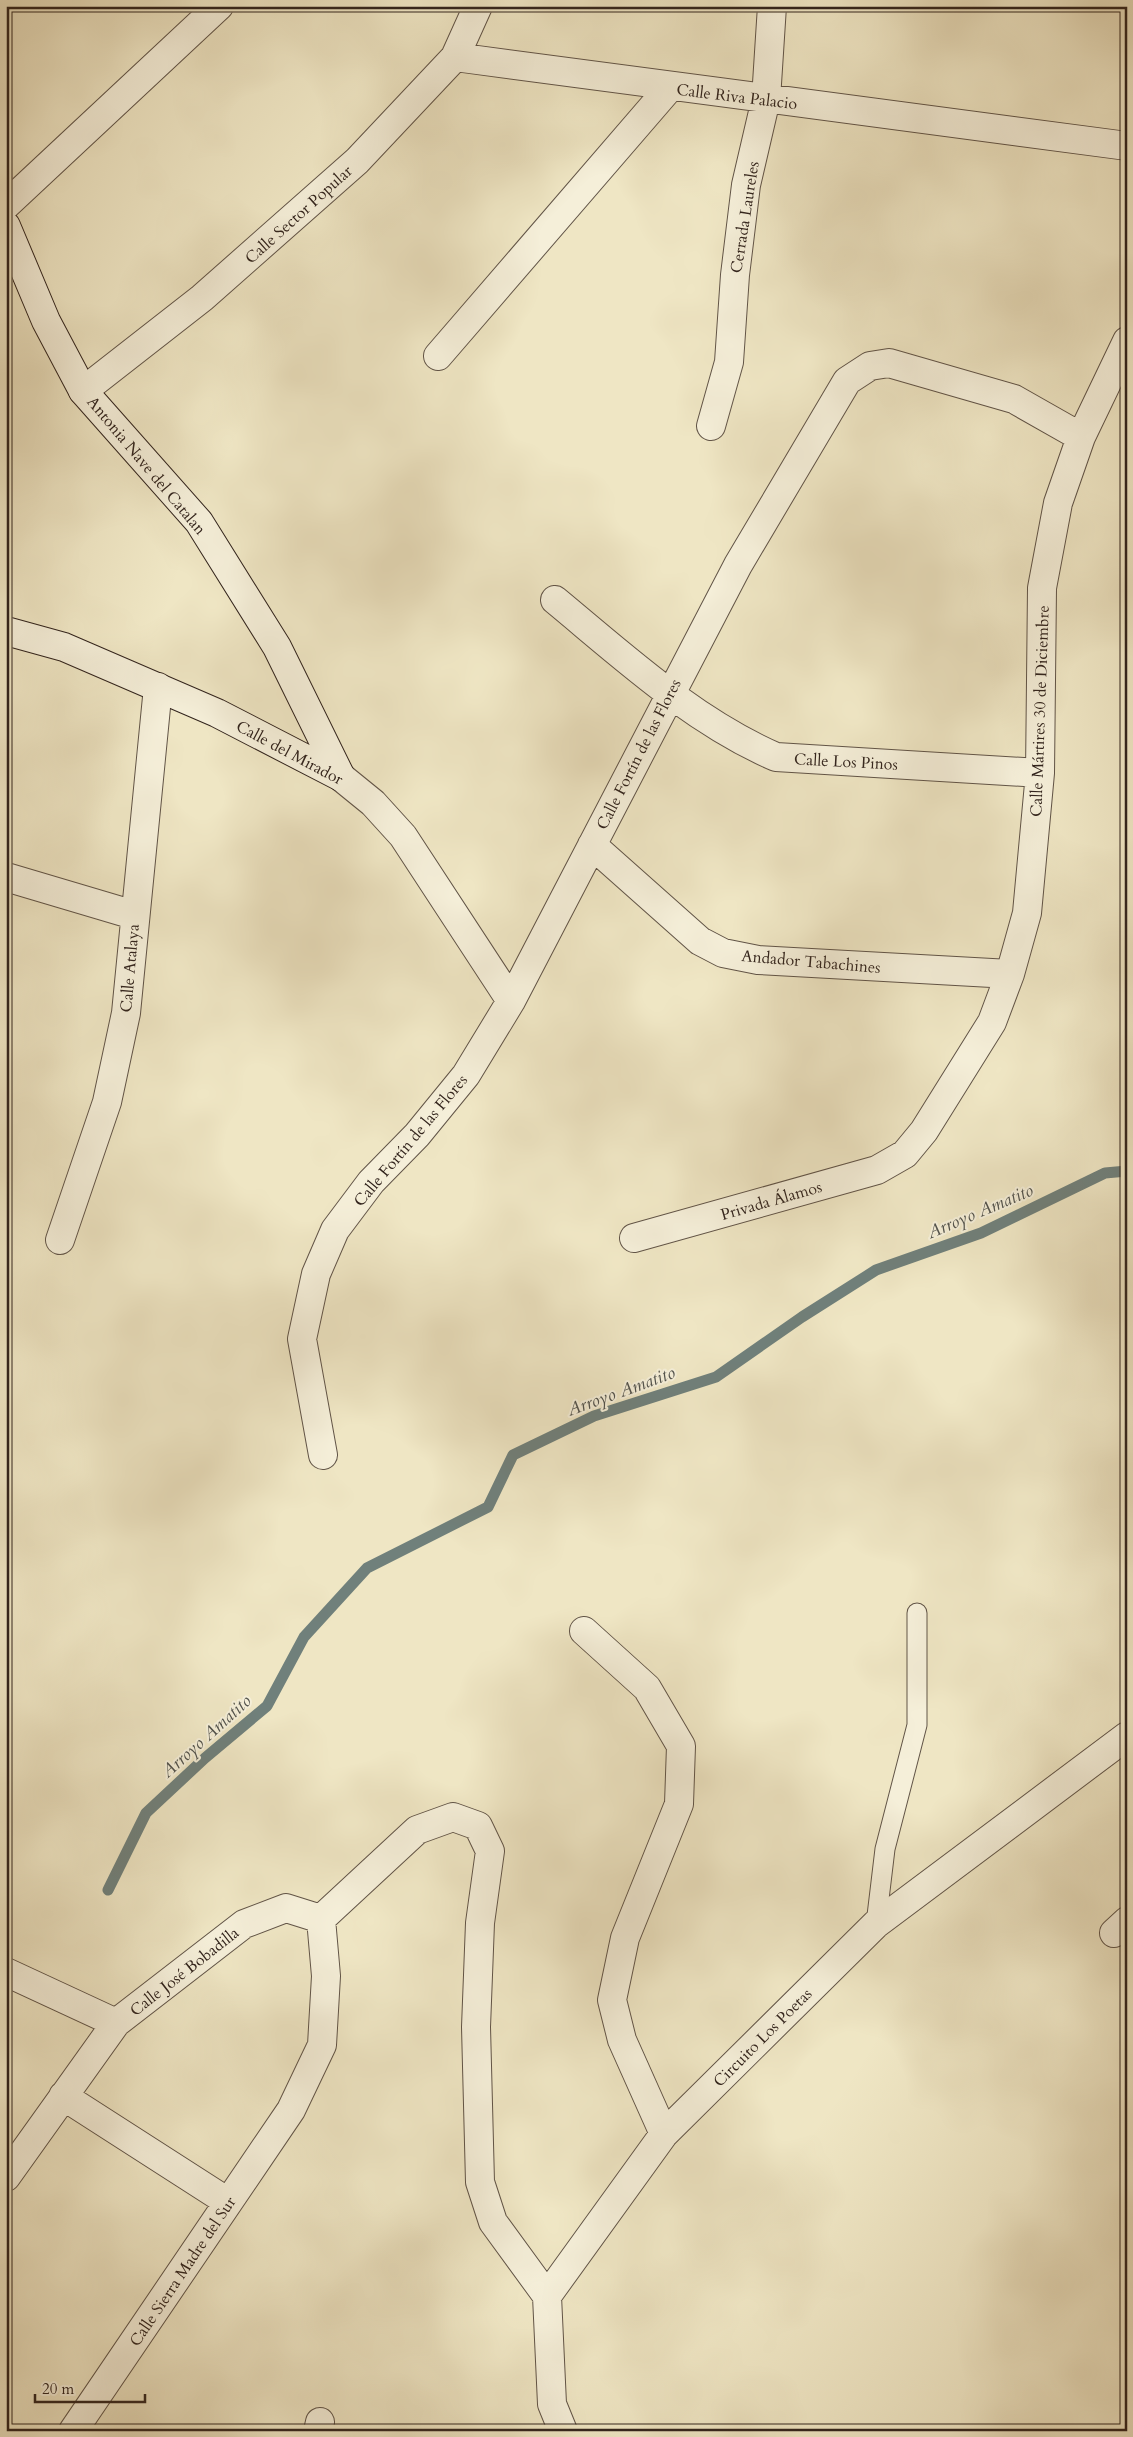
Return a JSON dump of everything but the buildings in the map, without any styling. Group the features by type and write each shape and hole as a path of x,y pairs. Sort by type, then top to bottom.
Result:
{"street":[{"path":"6,205 219,6"},
{"name":"Calle Sector Popular","path":"84,391 202,298 357,161 455,58 478,6"},
{"name":"Cerrada Laureles","path":"711,426 728,362 735,275 746,184 766,99 772,6"},
{"path":"455,58 670,87"},
{"name":"Calle Riva Palacio","path":"438,356 670,87 1127,146"},
{"name":"Antonia Nave del Catalan","path":"6,226 46,321 84,391 199,522 277,646 341,777"},
{"name":"Calle Mártires 30 de Diciembre","path":"905,1154 924,1131 992,1022 1010,974 1027,913 1040,773 1042,588 1058,503 1081,437 1127,341"},
{"name":"Calle Fortín de las Flores","path":"323,1455 302,1339 316,1274 335,1230 371,1182 417,1135 466,1076 511,1001 669,693 738,565 847,381 870,366 889,363 1014,400 1081,437"},
{"path":"555,600 669,693"},
{"name":"Calle del Mirador","path":"6,631 64,647 217,713 341,777 373,803 403,836 511,1001"},
{"name":"Calle Atalaya","path":"60,1240 107,1102 126,1013 134,915 158,688"},
{"name":"Calle Los Pinos","path":"669,693 747,744 776,757 1040,773"},
{"name":"Andador Tabachines","path":"592,845 700,941 723,953 758,960 1010,974"},
{"path":"6,877 134,915"},
{"name":"Privada Álamos","path":"634,1238 877,1170 905,1154"},
{"path":"584,1631 647,1688 681,1746 679,1804 625,1938 612,2000 622,2040 664,2134"},
{"name":"Circuito Los Poetas","path":"547,2296 664,2134 876,1924 1127,1736"},
{"path":"321,1919 417,1830 453,1817 478,1826 490,1851 480,1923 476,2027 480,2182 493,2222 547,2296 552,2404 564,2431"},
{"name":"Calle José Bobadilla","path":"6,2177 116,2023 244,1924 286,1908 321,1919"},
{"name":"Calle Sierra Madre del Sur","path":"73,2431 291,2110 322,2045 326,1976 321,1919"},
{"path":"6,1972 116,2023"},
{"path":"63,2096 228,2202"}],"lane":[{"path":"876,1924 885,1850 917,1725 917,1614"}],"waterway":[{"name":"Arroyo Amatito","path":"108,1890 146,1813 205,1758 267,1706 304,1637 367,1568 488,1507 513,1455 594,1416 716,1377 802,1317 876,1270 981,1233 1105,1173 1127,1171"}]}
